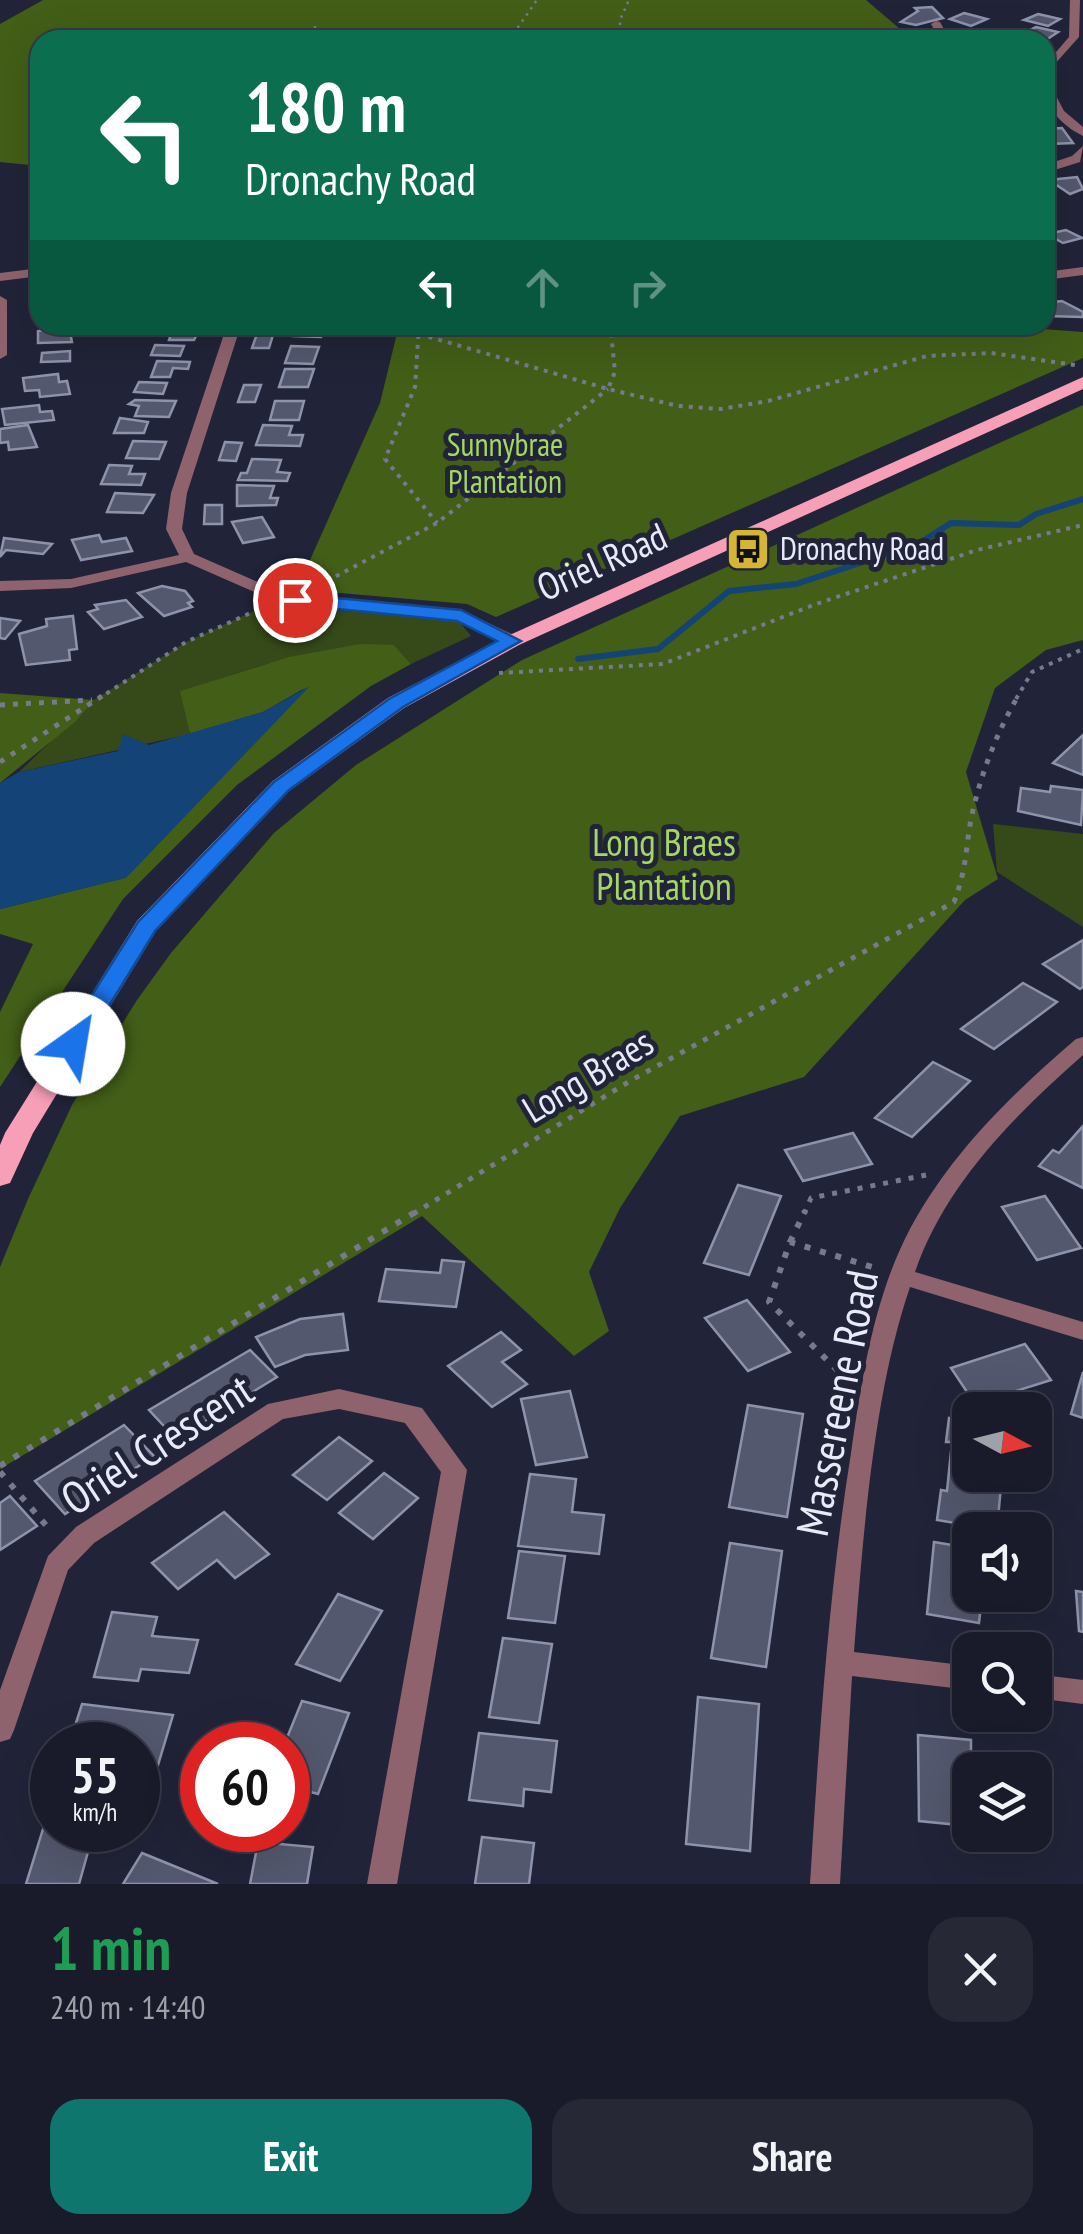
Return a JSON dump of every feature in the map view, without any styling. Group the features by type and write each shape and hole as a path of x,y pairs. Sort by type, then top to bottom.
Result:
{"main road":[{"name":"Oriel Road","path":"0,1176 19,1133 146,926 282,786 396,703 512,641 1083,382"}],"street":[{"path":"1055,62 1074,38 1075,0"},
{"path":"936,24 939,30"},
{"path":"1055,48 1066,50"},
{"path":"1055,116 1083,132"},
{"path":"1055,166 1076,159 1083,150"},
{"path":"1055,275 1083,271"},
{"path":"0,277 30,273"},
{"path":"0,300 0,355"},
{"path":"188,558 174,529 180,493 231,335"},
{"path":"0,586 29,589 84,582 188,558 291,595 461,616 512,641"},
{"name":"Massereene Road","path":"824,1884 836,1662 870,1403 901,1276 938,1202 997,1123 1083,1044"},
{"path":"901,1276 1083,1332"},
{"name":"Oriel Crescent","path":"0,1730 57,1564 86,1535 277,1411 338,1399 413,1415 454,1470 382,1884"},
{"path":"836,1662 952,1676"},
{"path":"1052,1688 1083,1692"}],"path":[{"path":"516,30 536,0"},
{"path":"620,30 629,0"},
{"path":"315,26 315,30"},
{"path":"419,335 415,387 385,460 437,523"},
{"path":"422,335 608,389 673,405 721,410 832,383 908,359 1007,355 1042,357 1083,368"},
{"path":"0,762 186,642 437,523 608,389 615,372 611,335"},
{"path":"448,675 664,664 816,604 977,550 1083,525"},
{"name":"Long Braes","path":"0,1469 630,1081 954,902 968,865 971,820 998,732 1032,672 1083,649"},
{"path":"0,704 94,700"},
{"path":"870,1403 769,1302 790,1242 811,1198 962,1168"},
{"path":"790,1242 901,1276"},
{"path":"0,1469 69,1552"}],"green space":[{"path":"43,0 866,0 900,29 30,30 30,165 0,162 0,24"},
{"name":"Sunnybrae Plantation","path":"1083,332 1083,358 496,617 467,604 317,591 302,578 380,403 397,335"},
{"name":"Long Braes Plantation","path":"1083,405 1083,640 1046,650 995,688 966,772 998,879 965,900 804,1077 680,1116 620,1208 589,1272 609,1331 574,1356 422,1216 0,1469 0,1267 28,1199 72,1105 137,1000 171,953 274,833 356,765 522,660"},
{"path":"267,605 458,620 471,636 411,664 394,645 339,648 259,666 181,691 190,734 19,772 94,700 186,642"},
{"path":"360,644 394,645 411,664 371,686 237,785 123,899 0,1087 0,1012 33,944 0,934 0,909 96,885 305,688 263,712 190,734 180,691 289,657"},
{"path":"0,693 94,700 75,722 0,783"},
{"path":"993,824 1083,834 1083,927 997,872"}],"water":[{"path":"310,686 126,878 0,909 0,783 19,772 118,751 123,734 149,745 263,712"}],"building":[{"path":"932,7 943,18 916,25 901,22 918,11 915,8"},
{"path":"964,13 987,19 971,26 950,19"},
{"path":"1038,14 1060,19 1048,26 1024,20"},
{"path":"1055,128 1062,128 1073,143 1055,144"},
{"path":"1077,177 1083,189 1070,194 1055,184 1055,179"},
{"path":"1066,230 1082,238 1063,243 1055,238 1055,232"},
{"path":"1062,301 1083,312 1083,317 1055,316 1055,302"},
{"path":"38,335 71,335 72,342 38,343"},
{"path":"171,335 196,335 194,340 169,340"},
{"path":"257,335 273,335 269,348 252,348"},
{"path":"155,345 184,346 180,356 151,355"},
{"path":"291,346 319,347 313,364 285,363"},
{"path":"70,351 70,361 41,362 42,353"},
{"path":"157,361 190,362 188,369 173,368 170,377 151,377"},
{"path":"285,369 314,369 308,387 279,387"},
{"path":"58,374 59,382 67,381 70,394 40,397 39,390 25,391 23,378"},
{"path":"139,382 167,383 163,394 134,392"},
{"path":"244,385 261,385 255,402 238,402"},
{"path":"135,400 176,401 169,417 135,416 139,406 129,404"},
{"path":"275,401 304,401 299,420 270,420"},
{"path":"39,405 40,412 52,411 54,420 5,425 2,409"},
{"path":"120,418 148,422 144,433 114,433"},
{"path":"28,425 37,447 9,450 8,442 0,443 0,429"},
{"path":"263,425 292,426 289,435 303,435 300,446 256,445"},
{"path":"133,441 166,442 159,459 126,458"},
{"path":"225,442 242,443 236,461 219,460"},
{"path":"252,459 281,460 277,472 290,473 287,481 238,480 241,473 247,473"},
{"path":"109,465 132,466 129,474 145,474 141,485 101,484"},
{"path":"237,485 274,486 270,498 278,498 276,505 237,506"},
{"path":"115,493 154,495 143,513 107,512"},
{"path":"205,505 222,505 222,524 204,524"},
{"path":"262,517 274,537 243,543 232,522"},
{"path":"99,535 102,542 126,538 132,551 81,560 72,540"},
{"path":"4,538 52,544 43,554 6,550 0,557"},
{"path":"162,586 185,591 193,601 188,603 192,607 164,616 138,593"},
{"path":"126,600 142,617 104,629 88,612 98,609 95,605"},
{"path":"73,616 77,649 69,650 70,660 26,665 19,634 47,626 46,619"},
{"path":"0,618 20,621 5,639 0,638"},
{"path":"1083,735 1083,775 1053,763"},
{"path":"1051,786 1083,790 1081,825 1018,811 1021,788 1050,792"},
{"path":"1083,940 1083,987 1080,989 1043,964"},
{"path":"1023,983 1057,1002 994,1049 961,1029"},
{"path":"933,1062 970,1081 912,1137 875,1118"},
{"path":"1083,1126 1083,1188 1039,1166 1053,1150 1059,1153"},
{"path":"853,1133 872,1164 803,1181 785,1150"},
{"path":"738,1185 781,1196 749,1275 704,1263"},
{"path":"1045,1196 1081,1248 1037,1260 1002,1207"},
{"path":"442,1260 464,1262 456,1307 379,1301 386,1269 440,1273"},
{"path":"747,1300 790,1352 748,1371 705,1318"},
{"path":"343,1314 348,1350 305,1355 275,1367 256,1337 300,1319"},
{"path":"501,1332 521,1350 502,1362 527,1384 492,1407 448,1366"},
{"path":"1025,1344 1051,1380 1013,1392 967,1392 951,1368"},
{"path":"250,1350 277,1377 176,1439 149,1410"},
{"path":"1083,1372 1083,1418 1071,1414"},
{"path":"570,1391 587,1457 536,1465 521,1399"},
{"path":"748,1405 803,1414 787,1517 729,1507"},
{"path":"949,1418 952,1418 952,1442 946,1442"},
{"path":"124,1425 154,1456 65,1514 35,1481"},
{"path":"339,1437 372,1461 327,1500 293,1475"},
{"path":"952,1442 952,1492 1000,1492 999,1512 952,1512 952,1522 937,1520 941,1490 947,1491"},
{"path":"384,1473 418,1498 373,1539 339,1513"},
{"path":"530,1474 576,1479 572,1512 604,1515 599,1554 518,1546"},
{"path":"10,1496 37,1526 0,1550 0,1503"},
{"path":"224,1512 269,1554 235,1578 217,1560 178,1589 152,1563"},
{"path":"934,1542 952,1545 952,1612 980,1612 979,1623 927,1614"},
{"path":"730,1543 782,1551 766,1667 711,1658"},
{"path":"519,1551 565,1556 555,1623 508,1618"},
{"path":"1076,1591 1083,1592 1083,1632 1079,1631"},
{"path":"338,1594 382,1611 340,1681 296,1664"},
{"path":"112,1612 157,1617 152,1636 198,1640 189,1673 141,1669 138,1681 94,1677"},
{"path":"503,1638 552,1644 539,1723 489,1717"},
{"path":"698,1697 759,1704 750,1851 686,1844"},
{"path":"302,1701 349,1713 318,1794 310,1792 310,1722 293,1722"},
{"path":"82,1704 173,1715 160,1758 160,1722 76,1722"},
{"path":"479,1733 557,1741 551,1792 524,1789 523,1806 469,1800"},
{"path":"918,1735 971,1740 971,1752 952,1752 952,1824 919,1821"},
{"path":"482,1837 534,1843 529,1884 475,1884"},
{"path":"313,1847 307,1884 250,1884 256,1852 310,1852"},
{"path":"36,1852 88,1852 79,1884 26,1884"},
{"path":"142,1853 218,1884 123,1884"}],"waterway":[{"path":"578,659 658,649 729,591 796,584 918,544 951,523 1019,525 1036,514 1083,499"}],"place":[{"name":"Dronachy Road","path":"748,549"}],"route":[{"path":"73,1044 146,926 282,786 396,703 512,641 461,616 394,606 295,600"}]}
